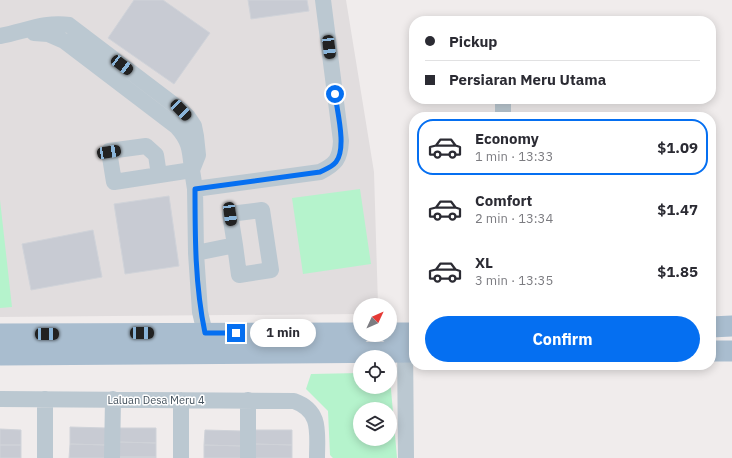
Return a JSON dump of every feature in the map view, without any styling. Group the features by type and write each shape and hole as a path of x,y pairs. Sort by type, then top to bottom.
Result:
{"main road":[{"path":"716,327 732,326"},
{"path":"0,334 353,333"},
{"path":"0,355 406,341"},
{"path":"716,351 732,351"}],"street":[{"path":"195,189 320,172 330,167 336,161 341,152 341,141 323,0"},
{"path":"7,35 38,26 62,24 69,25 181,110 194,126 198,155 192,170 195,189 196,253 200,312 205,333"},
{"path":"160,175 192,170"},
{"path":"196,253 235,245"},
{"path":"406,341 406,458"},
{"name":"Laluan Desa Meru 4","path":"0,399 294,401 303,404 310,409 315,417 317,425 317,458"},
{"path":"45,399 45,458"},
{"path":"112,458 113,399"},
{"path":"181,400 181,458"},
{"path":"248,400 248,458"}],"shaded area":[{"path":"0,0 346,0 374,172 378,298 353,298 353,314 0,317"}],"green space":[{"path":"360,189 371,264 303,274 292,198"},
{"path":"0,200 12,307 0,308"},
{"path":"353,373 353,394 391,394 392,402 353,402 353,446 396,446 397,458 333,458 330,455 328,411 306,389 311,374"}],"building":[{"path":"134,0 163,0 210,33 174,84 108,38"},
{"path":"248,0 307,0 309,11 251,19"},
{"path":"169,196 179,266 125,274 114,204"},
{"path":"93,230 102,277 31,290 22,244"},
{"path":"70,427 106,428 106,445 70,444"},
{"path":"119,428 156,428 156,443 119,442"},
{"path":"0,429 21,430 21,445 0,445"},
{"path":"205,430 242,431 242,446 204,445"},
{"path":"255,430 292,430 292,445 255,444"},
{"path":"119,442 156,443 156,457 119,457"},
{"path":"70,444 106,445 105,458 69,458"},
{"path":"255,444 292,445 292,458 254,458"},
{"path":"0,445 21,445 21,458 0,458"},
{"path":"204,445 242,446 242,458 204,458"},
{"path":"156,457 156,458 119,458"}],"route":[{"path":"236,333 205,333 200,312 196,253 195,189 320,172 330,167 336,161 341,152 335,94"}]}
